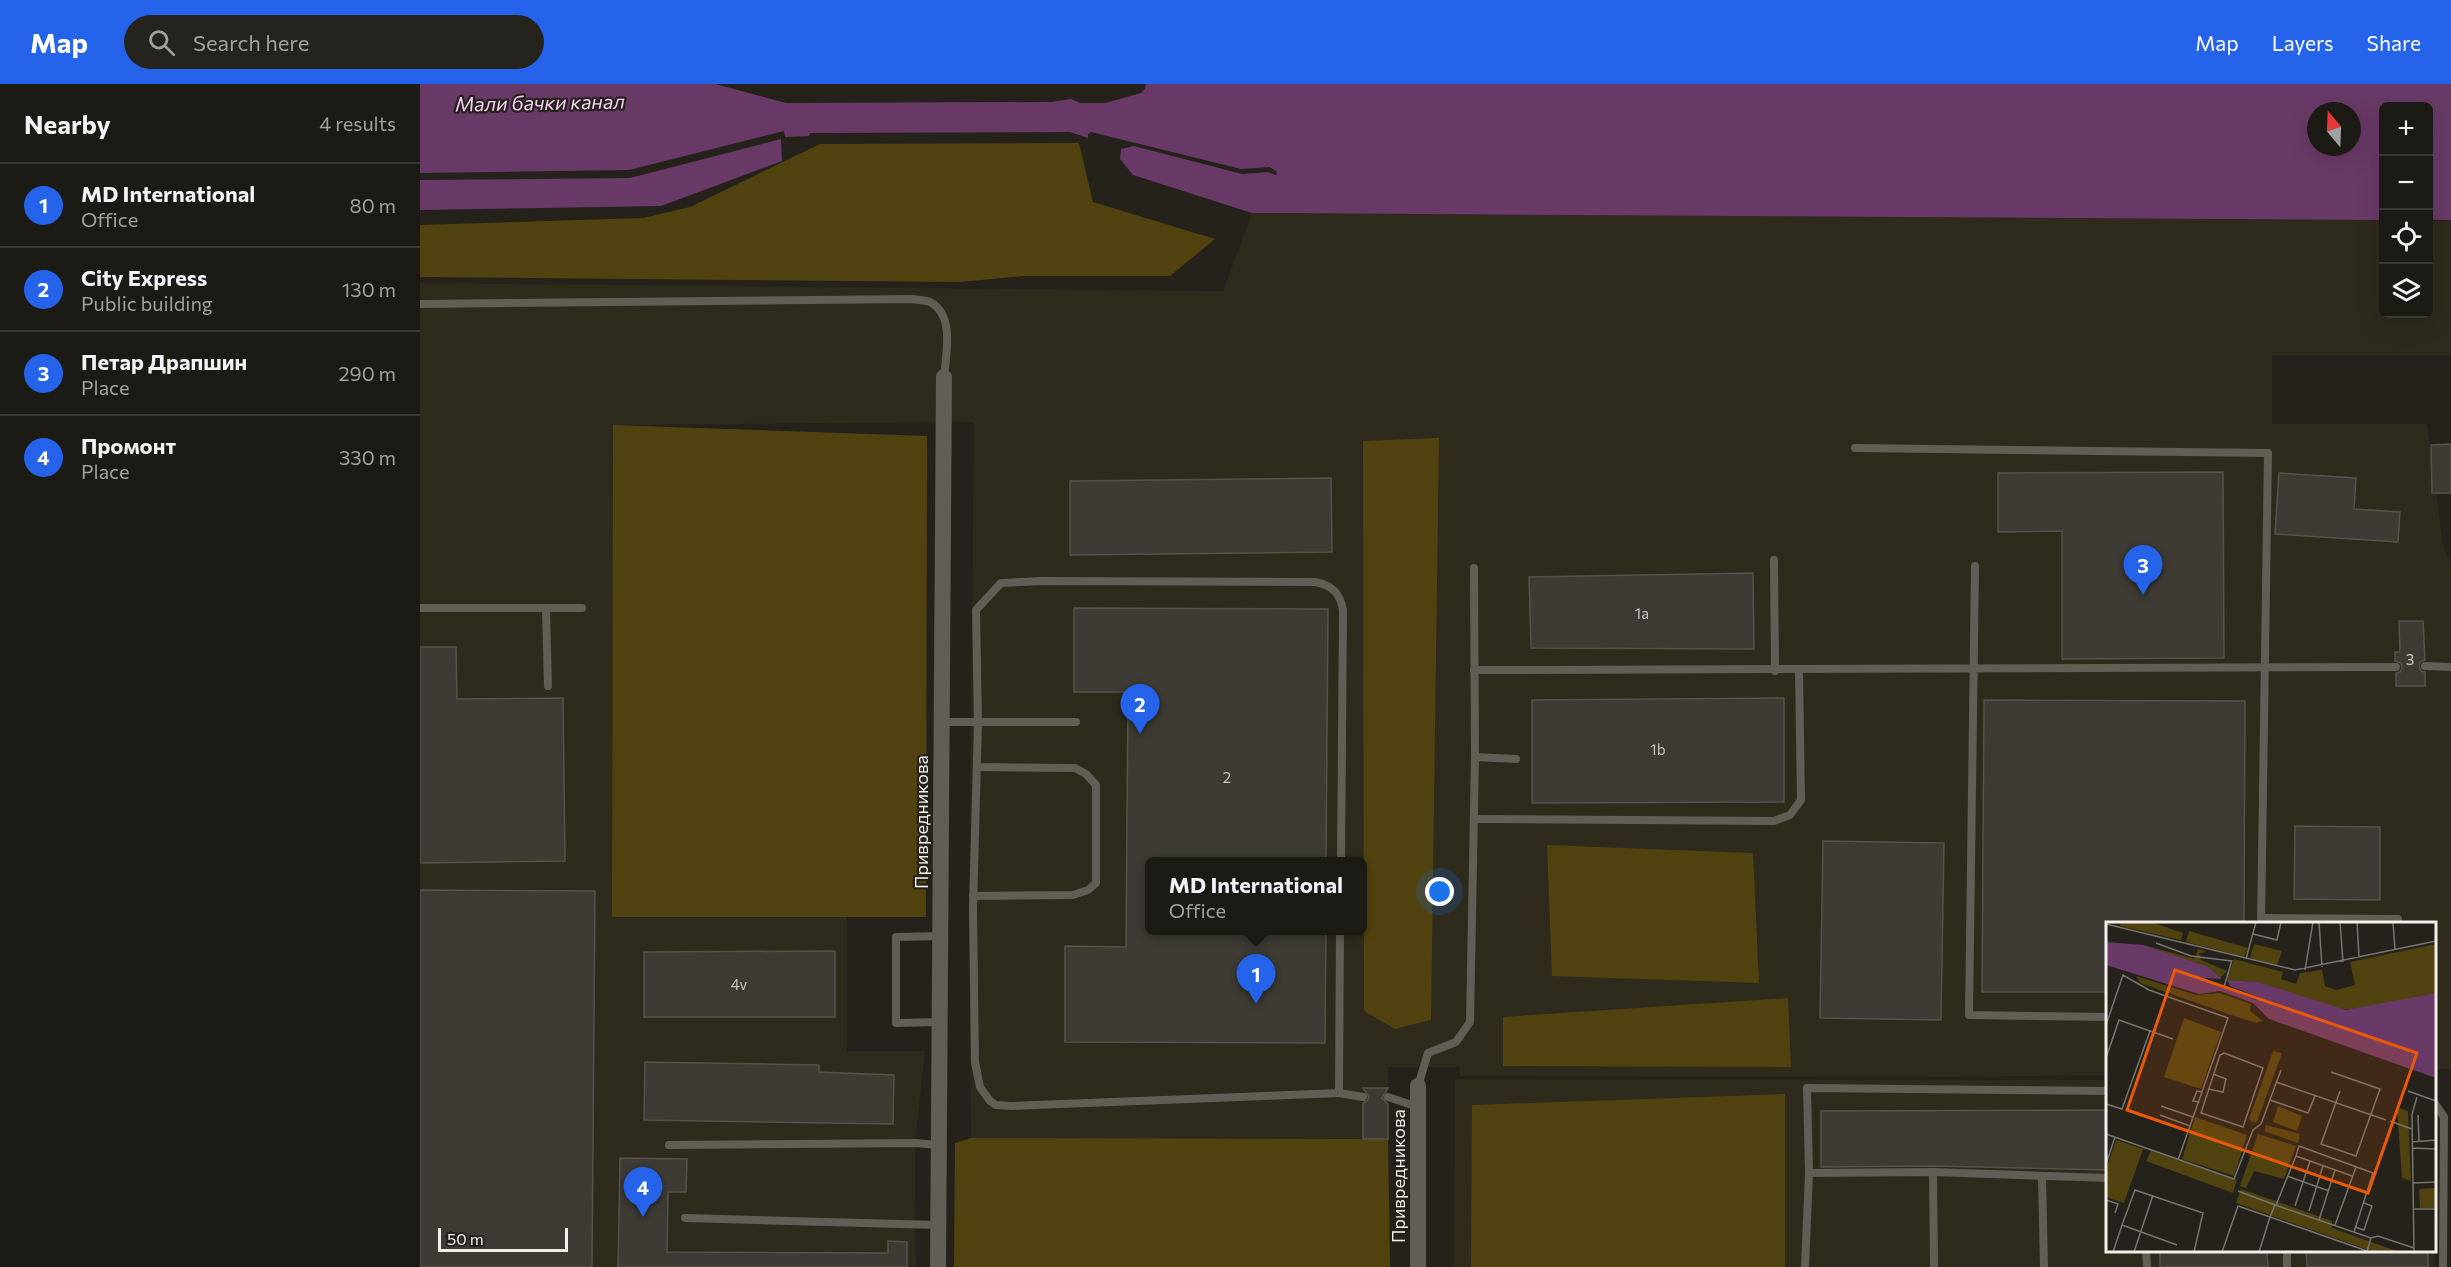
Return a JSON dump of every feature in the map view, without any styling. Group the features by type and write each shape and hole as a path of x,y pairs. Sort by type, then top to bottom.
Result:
{"street":[{"name":"Привредникова","path":"938,1267 944,376"},
{"name":"Привредникова","path":"1418,1086 1418,1267"}],"lane":[{"path":"420,304 911,299 929,302 940,311 945,323 947,342 944,376"},
{"path":"1855,448 2268,453 2262,921 2398,919"},
{"path":"1774,560 1775,671"},
{"path":"1975,566 1970,1016 2106,1017"},
{"path":"1418,1086 1428,1053 1456,1042 1470,1022 1475,757 1474,568"},
{"path":"1341,857 1343,610 1340,597 1328,585 1315,582 1053,581 1000,583 976,610 978,722 973,896 975,1062 980,1087 990,1101 996,1105 1012,1106 1339,1093 1363,1097"},
{"path":"420,608 582,608"},
{"path":"546,608 548,686"},
{"path":"2425,666 2451,667"},
{"path":"1474,670 1799,671 1974,668 2396,667"},
{"path":"1474,819 1774,821 1791,815 1801,801 1799,671"},
{"path":"941,722 1076,722"},
{"path":"1475,757 1516,759"},
{"path":"973,896 1073,895 1088,890 1096,883 1096,785 1086,774 1075,768 977,767"},
{"path":"1339,1093 1340,935"},
{"path":"940,936 896,937 896,1023 940,1022"},
{"path":"1805,1267 1809,1173 1807,1088 2106,1091"},
{"path":"1388,1097 1418,1107"},
{"path":"2436,1105 2444,1117 2443,1267"},
{"path":"669,1145 915,1143 939,1145"},
{"path":"1809,1173 1933,1172 2106,1178"},
{"path":"1933,1172 1934,1267"},
{"path":"2042,1176 2044,1267"},
{"path":"685,1218 938,1225"},
{"path":"2146,1252 2147,1267"}],"shaded area":[{"path":"1079,143 1093,202 1215,239 1170,276 1023,276 960,282 420,277 420,225 643,218 690,207 820,144"},
{"path":"1252,213 2379,220 2379,318 2433,318 2433,221 2451,221 2451,355 2272,355 2272,424 2427,424 2443,545 2451,563 2451,1069 2436,1069 2436,922 2106,922 2106,1075 1460,1076 1459,1067 1388,1067 1388,1139 971,1138 969,910 974,422 613,425 612,917 847,917 847,1051 925,1051 915,1143 916,1267 420,1267 420,283 1223,291"},
{"path":"613,425 927,436 926,917 612,917"},
{"path":"1439,438 1431,1020 1395,1029 1364,1011 1367,857 1364,857 1363,441"},
{"path":"1547,845 1753,853 1759,983 1552,976"},
{"path":"1788,998 1791,1067 1503,1066 1503,1017"},
{"path":"1455,1079 2106,1080 2106,1252 2435,1252 2435,1267 1454,1267"},
{"path":"1785,1094 1785,1267 1471,1267 1472,1105"},
{"path":"971,1138 1388,1139 1390,1267 954,1267 955,1143"}],"water":[{"name":"Мали бачки канал","path":"420,84 715,84 786,103 1051,102 1071,99 1080,103 1105,103 1141,93 1146,84 2451,84 2451,220 2433,220 2433,102 2379,102 2379,220 1252,213 1133,175 1120,159 1121,149 1134,146 1242,174 1268,172 1276,175 1277,172 1270,167 1241,169 1091,132 1088,138 1070,132 810,133 809,136 785,137 784,131 629,170 420,173"},
{"path":"781,139 782,161 661,206 420,210 420,180 630,178"}],"building":[{"path":"2451,444 2451,493 2432,493 2431,445"},
{"path":"2223,472 2224,658 2062,659 2062,531 1998,532 1998,473"},
{"path":"2279,473 2356,478 2354,509 2400,512 2398,542 2275,534"},
{"path":"1331,478 1332,552 1070,555 1070,481"},
{"path":"1753,573 1754,649 1531,648 1529,577"},
{"path":"1074,608 1328,609 1326,857 1145,857 1145,935 1326,935 1325,1043 1065,1042 1065,946 1126,947 1128,692 1074,692"},
{"path":"2399,621 2423,621 2425,660 2420,662 2419,666 2421,671 2425,672 2425,686 2396,686 2396,673 2402,668 2401,663 2395,661 2395,652 2400,652"},
{"path":"420,647 456,647 457,699 563,698 565,861 420,863"},
{"path":"1784,698 1784,802 1532,803 1532,700"},
{"path":"1984,700 2245,701 2244,922 2106,922 2106,992 1982,992"},
{"path":"2295,826 2380,827 2380,900 2294,899"},
{"path":"1823,841 1944,843 1941,1020 1820,1018"},
{"path":"420,890 595,891 592,1267 420,1267"},
{"path":"835,951 835,1017 644,1017 644,952"},
{"path":"645,1062 819,1065 819,1072 894,1075 893,1124 644,1120"},
{"path":"1363,1088 1388,1088 1382,1098 1388,1104 1388,1139 1363,1139 1363,1103 1369,1097"},
{"path":"2106,1110 2106,1170 1933,1166 1821,1167 1821,1111"},
{"path":"620,1158 687,1159 686,1192 668,1192 667,1252 888,1253 888,1241 907,1242 907,1267 618,1267"},
{"path":"2160,1252 2267,1252 2268,1267 2160,1267"},
{"path":"2306,1252 2428,1252 2428,1267 2307,1267"}],"place":[{"name":"Петар Драпшин","path":"2143,595"},
{"name":"City Express","path":"1140,734"},
{"name":"MD International","path":"1256,1004"},
{"name":"Промонт","path":"643,1217"}]}
